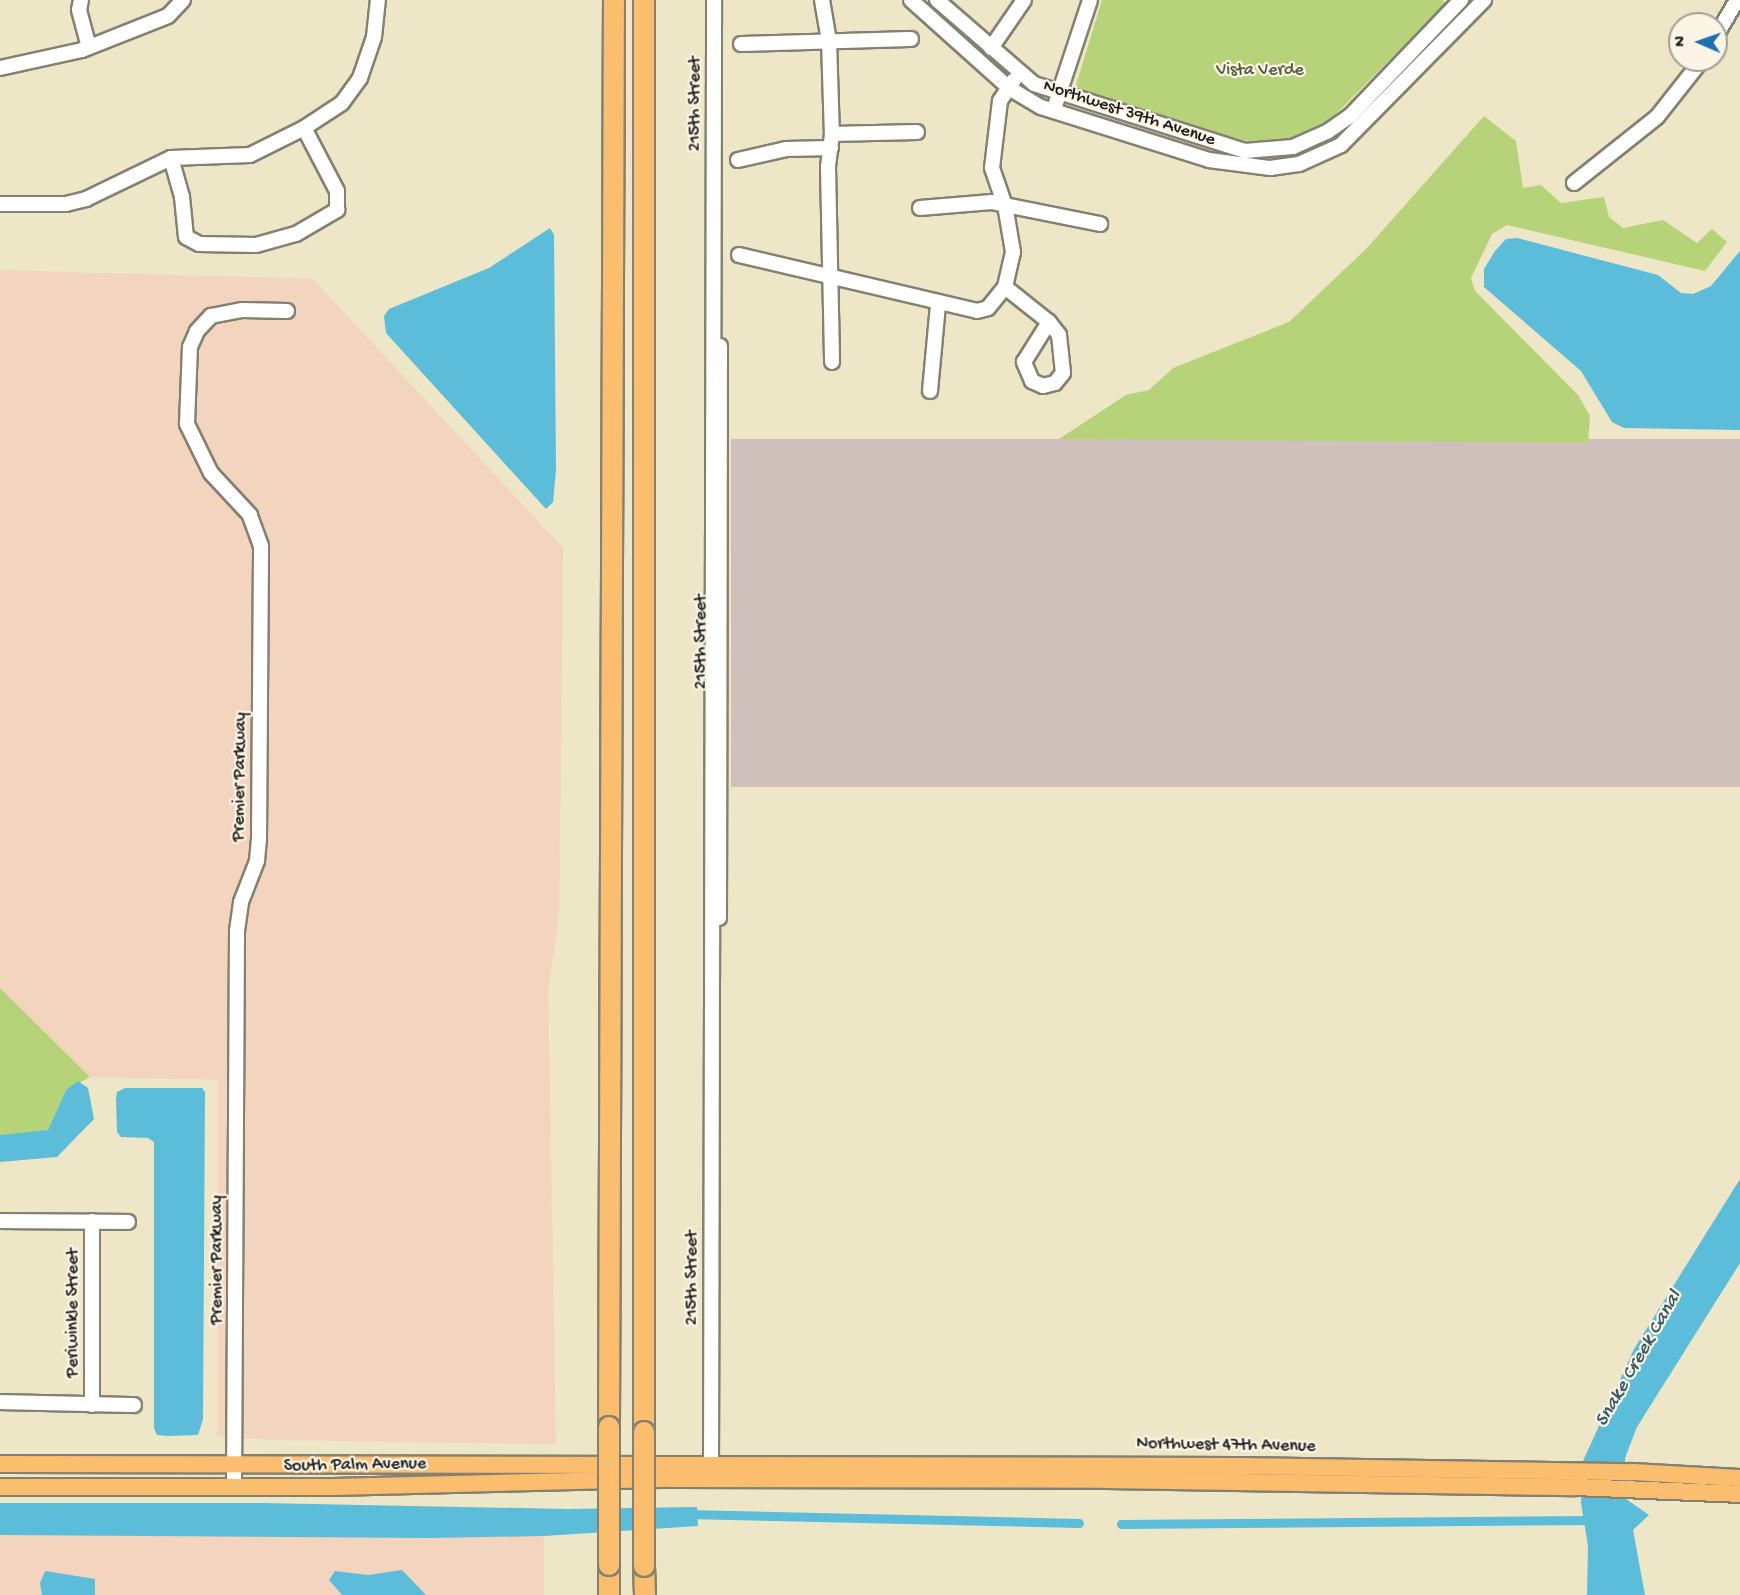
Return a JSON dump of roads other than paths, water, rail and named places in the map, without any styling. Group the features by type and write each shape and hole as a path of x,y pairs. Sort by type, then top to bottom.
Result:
{"highway":[{"path":"609,1595 614,0"},
{"path":"644,0 645,1595"}],"main road":[{"name":"South Palm Avenue","path":"0,1464 711,1472"},
{"name":"South Palm Avenue","path":"0,1487 234,1487 711,1472"},
{"name":"Northwest 47th Avenue","path":"711,1472 1632,1480 1740,1478"},
{"name":"Northwest 47th Avenue","path":"1632,1480 1740,1494"}],"street":[{"path":"81,0 79,10 89,47"},
{"path":"0,68 89,47 168,16 183,0"},
{"path":"0,204 66,204 86,199 171,159 250,155 304,128 342,103 370,57 378,0"},
{"name":"215th Street","path":"711,1472 714,0"},
{"path":"822,0 829,41 832,362"},
{"name":"Northwest 39th Avenue","path":"911,0 1009,88 1053,111 1209,160 1248,167 1299,164 1341,145 1484,0"},
{"name":"Northwest 39th Avenue","path":"937,0 1018,74 1060,95 1245,151 1271,151 1311,141 1350,116 1461,0"},
{"path":"991,48 1024,0"},
{"path":"1053,111 1090,0"},
{"path":"1728,15 1737,0"},
{"path":"741,44 911,39"},
{"path":"1574,183 1657,117 1693,72"},
{"path":"739,255 831,274 938,305 977,311 988,308 1005,287 1013,252 1005,205 992,168 1000,101 1018,74"},
{"path":"171,159 182,197 186,237 191,242 256,245 276,241 324,219 337,210 339,199 304,128"},
{"path":"738,160 831,141 917,132"},
{"path":"920,208 992,202 1100,224"},
{"path":"1005,287 1049,322"},
{"path":"930,391 938,305"},
{"name":"Premier Parkway","path":"234,1487 237,931 241,902 257,861 259,840 261,546 250,515 211,473 187,424 190,347 197,330 211,316 242,310 287,311"},
{"path":"0,1221 128,1222"},
{"name":"Periwinkle Street","path":"92,1221 92,1405"},
{"path":"0,1402 134,1405"}],"water":[{"path":"550,228 554,235 556,470 553,502 546,509 386,333 384,316 389,309 489,268"},
{"path":"1517,238 1658,275 1681,293 1693,294 1711,286 1740,251 1740,430 1624,428 1612,422 1581,371 1484,287 1484,269 1495,251 1506,239"},
{"path":"78,1081 88,1088 94,1119 57,1157 0,1162 0,1135 48,1130 66,1090"},
{"path":"125,1088 202,1088 205,1092 203,1419 198,1435 157,1435 154,1428 154,1142 148,1138 121,1137 117,1132 117,1092"},
{"name":"Snake Creek Canal","path":"1740,1179 1740,1263 1637,1427 1625,1458 1626,1499 1649,1515 1633,1530 1645,1595 1587,1595 1588,1546 1581,1503 1583,1461 1634,1349"},
{"path":"0,1503 261,1503 567,1509 697,1507 698,1526 544,1536 430,1538 0,1535"},
{"path":"402,1570 426,1595 342,1595 329,1580 335,1571 368,1575"},
{"path":"45,1571 95,1579 95,1595 42,1595 40,1583"}],"waterway":[{"path":"686,1514 1079,1523"},
{"path":"1121,1524 1593,1520"}],"park label":[{"name":"Vista Verde","path":"1260,71"}]}
